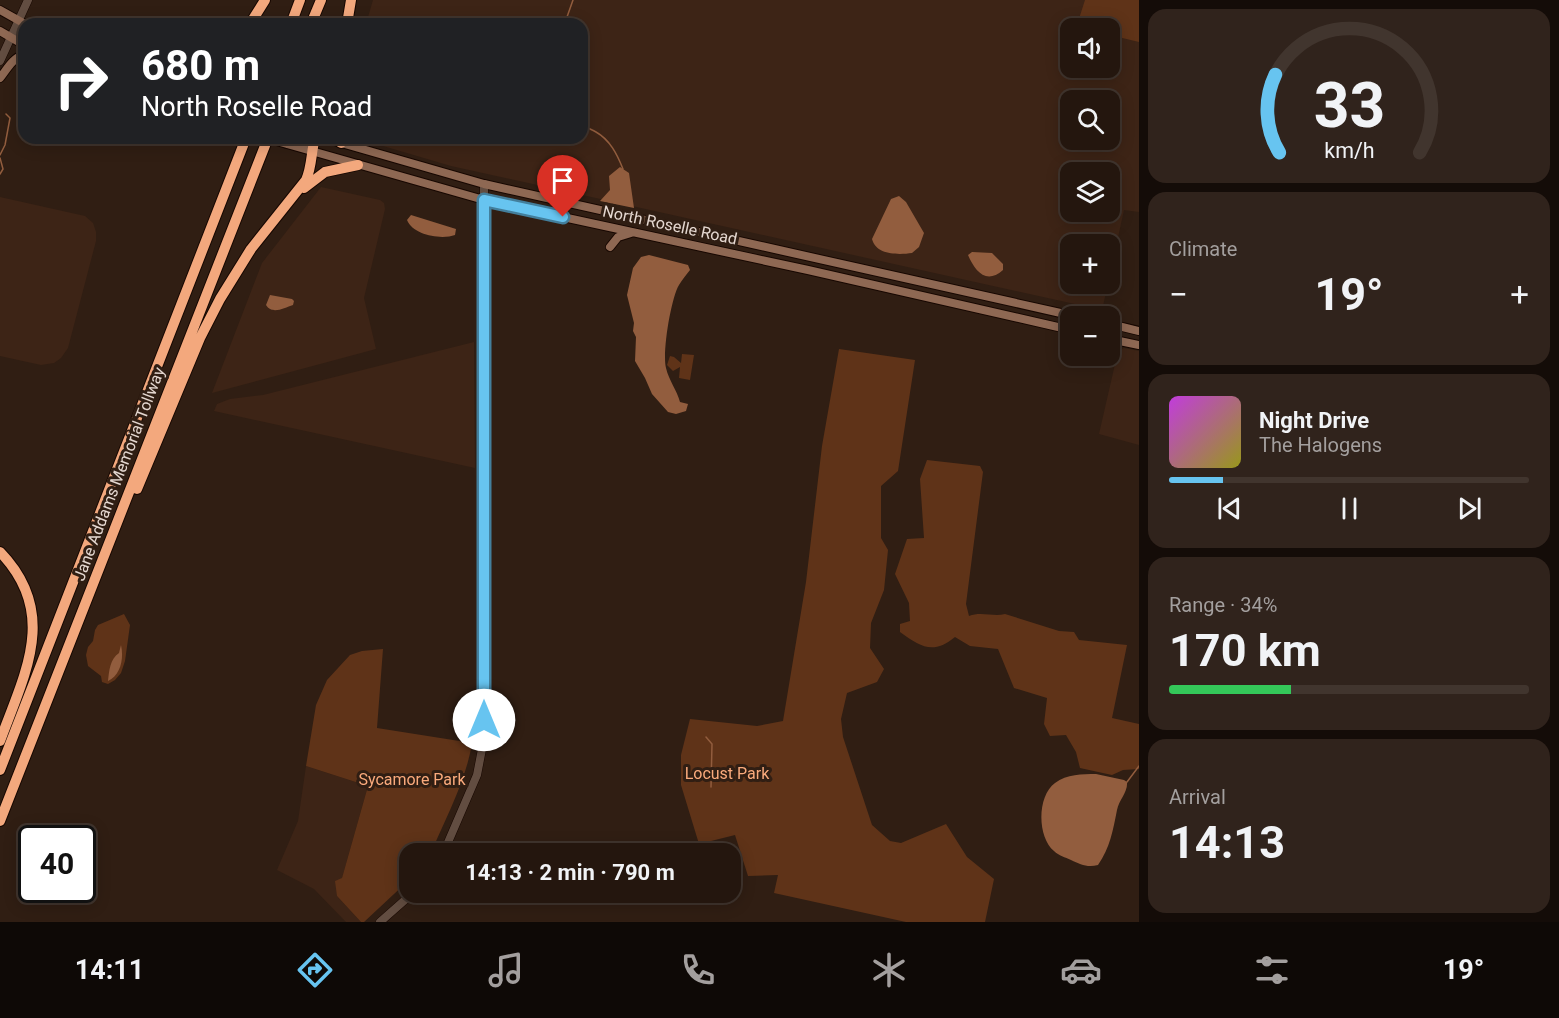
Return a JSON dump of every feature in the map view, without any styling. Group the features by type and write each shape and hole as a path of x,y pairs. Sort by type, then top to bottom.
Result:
{"highway":[{"path":"254,18 265,0"},
{"path":"293,18 300,0"},
{"path":"314,18 321,0"},
{"path":"348,18 351,0"},
{"name":"Jane Addams Memorial Tollway","path":"0,770 244,144"},
{"name":"Jane Addams Memorial Tollway","path":"0,821 265,144"},
{"path":"102,559 128,511 200,338 220,299 251,249 297,194 310,172 313,144"},
{"path":"297,194 325,172 358,165"},
{"path":"0,552 15,569 25,587 32,611 34,629 31,655 0,741"}],"main road":[{"path":"0,10 18,19"},
{"path":"0,31 18,42"},
{"path":"0,78 18,56"},
{"name":"North Roselle Road","path":"287,144 484,200 1060,327"},
{"name":"North Roselle Road","path":"351,144 484,184 1060,313"},
{"path":"605,226 610,247 618,237 633,232"},
{"path":"1120,326 1139,331"},
{"path":"1120,341 1139,345"}],"street":[{"path":"24,18 28,0"},
{"path":"0,62 18,29"},
{"path":"448,843 477,775 483,744 484,184"},
{"path":"380,922 402,903"}],"shaded area":[{"path":"373,0 1139,0 1139,212 1124,210 1119,234 1060,234 1060,294 1106,294 1103,306 1084,306 451,166 376,144 588,144 588,18 368,18"},
{"path":"620,167 629,173 634,208 600,201 610,190 609,176"},
{"path":"321,187 380,200 384,203 385,209 364,298 376,349 212,393 262,263"},
{"path":"899,196 906,202 924,233 919,247 912,253 888,253 878,248 872,239 891,199"},
{"path":"0,197 85,216 93,223 96,232 96,241 68,348 54,363 41,365 0,356"},
{"path":"411,215 456,229 455,235 442,237 421,233 407,220"},
{"path":"972,252 992,253 1003,264 1003,270 991,276 982,274 968,255"},
{"path":"649,255 688,265 690,270 676,292 666,339 667,373 680,402 688,404 686,411 676,414 668,412 652,394 635,361 636,337 627,295 633,268 641,257"},
{"path":"270,295 292,299 293,305 271,310 266,305"},
{"path":"474,342 475,468 214,411 217,404 230,399 263,395"},
{"path":"1124,348 1139,351 1139,445 1099,434 1115,366 1120,366 1120,350"},
{"path":"121,645 121,666 116,675 108,681 110,666 119,653"},
{"path":"306,766 368,786 337,896 361,922 346,922 314,889 277,870 298,821"},
{"path":"1096,774 1124,780 1127,786 1118,806 1105,852 1098,865 1087,866 1060,855 1048,845 1041,817 1045,797 1055,783 1075,775"}],"green space":[{"path":"1085,0 1139,0 1139,42 1120,37 1120,18 1079,18"},
{"name":"Locust Park","path":"839,349 915,360 898,471 881,486 881,538 888,550 884,590 871,623 870,648 884,669 877,682 847,693 841,719 843,737 872,825 890,841 901,843 946,824 967,857 994,879 985,922 906,922 774,893 778,875 748,876 741,854 741,843 738,843 735,835 699,843 681,785 681,755 690,719 757,726 783,721 806,582 822,446"},
{"path":"682,354 694,355 690,380 679,378 680,367 673,371 667,365 670,356 681,363"},
{"path":"927,460 980,466 983,472 966,604 969,616 1005,614 1059,631 1074,632 1079,640 1127,645 1112,718 1139,724 1139,769 1123,770 1112,775 1080,768 1076,752 1066,735 1050,736 1044,724 1047,698 1014,688 998,649 970,646 955,637 940,646 927,647 914,642 900,632 900,624 910,621 909,603 895,574 907,539 924,538 920,479"},
{"path":"124,614 130,625 125,661 121,673 108,684 102,682 101,676 88,666 86,655 98,625"},
{"name":"Sycamore Park","path":"383,649 377,728 472,743 460,785 435,843 399,843 399,889 364,922 361,922 337,896 335,881 342,878 368,786 306,766 316,705 327,680 350,655"}],"waterway":[{"path":"566,18 573,0"},
{"path":"0,155 5,145 10,118 6,114"},
{"path":"588,128 609,143 623,169"},
{"path":"0,158 3,169 0,174"},
{"path":"706,737 712,744 711,787"},
{"path":"1127,782 1139,766"}],"route":[{"path":"484,720 484,200 563,217"}]}
